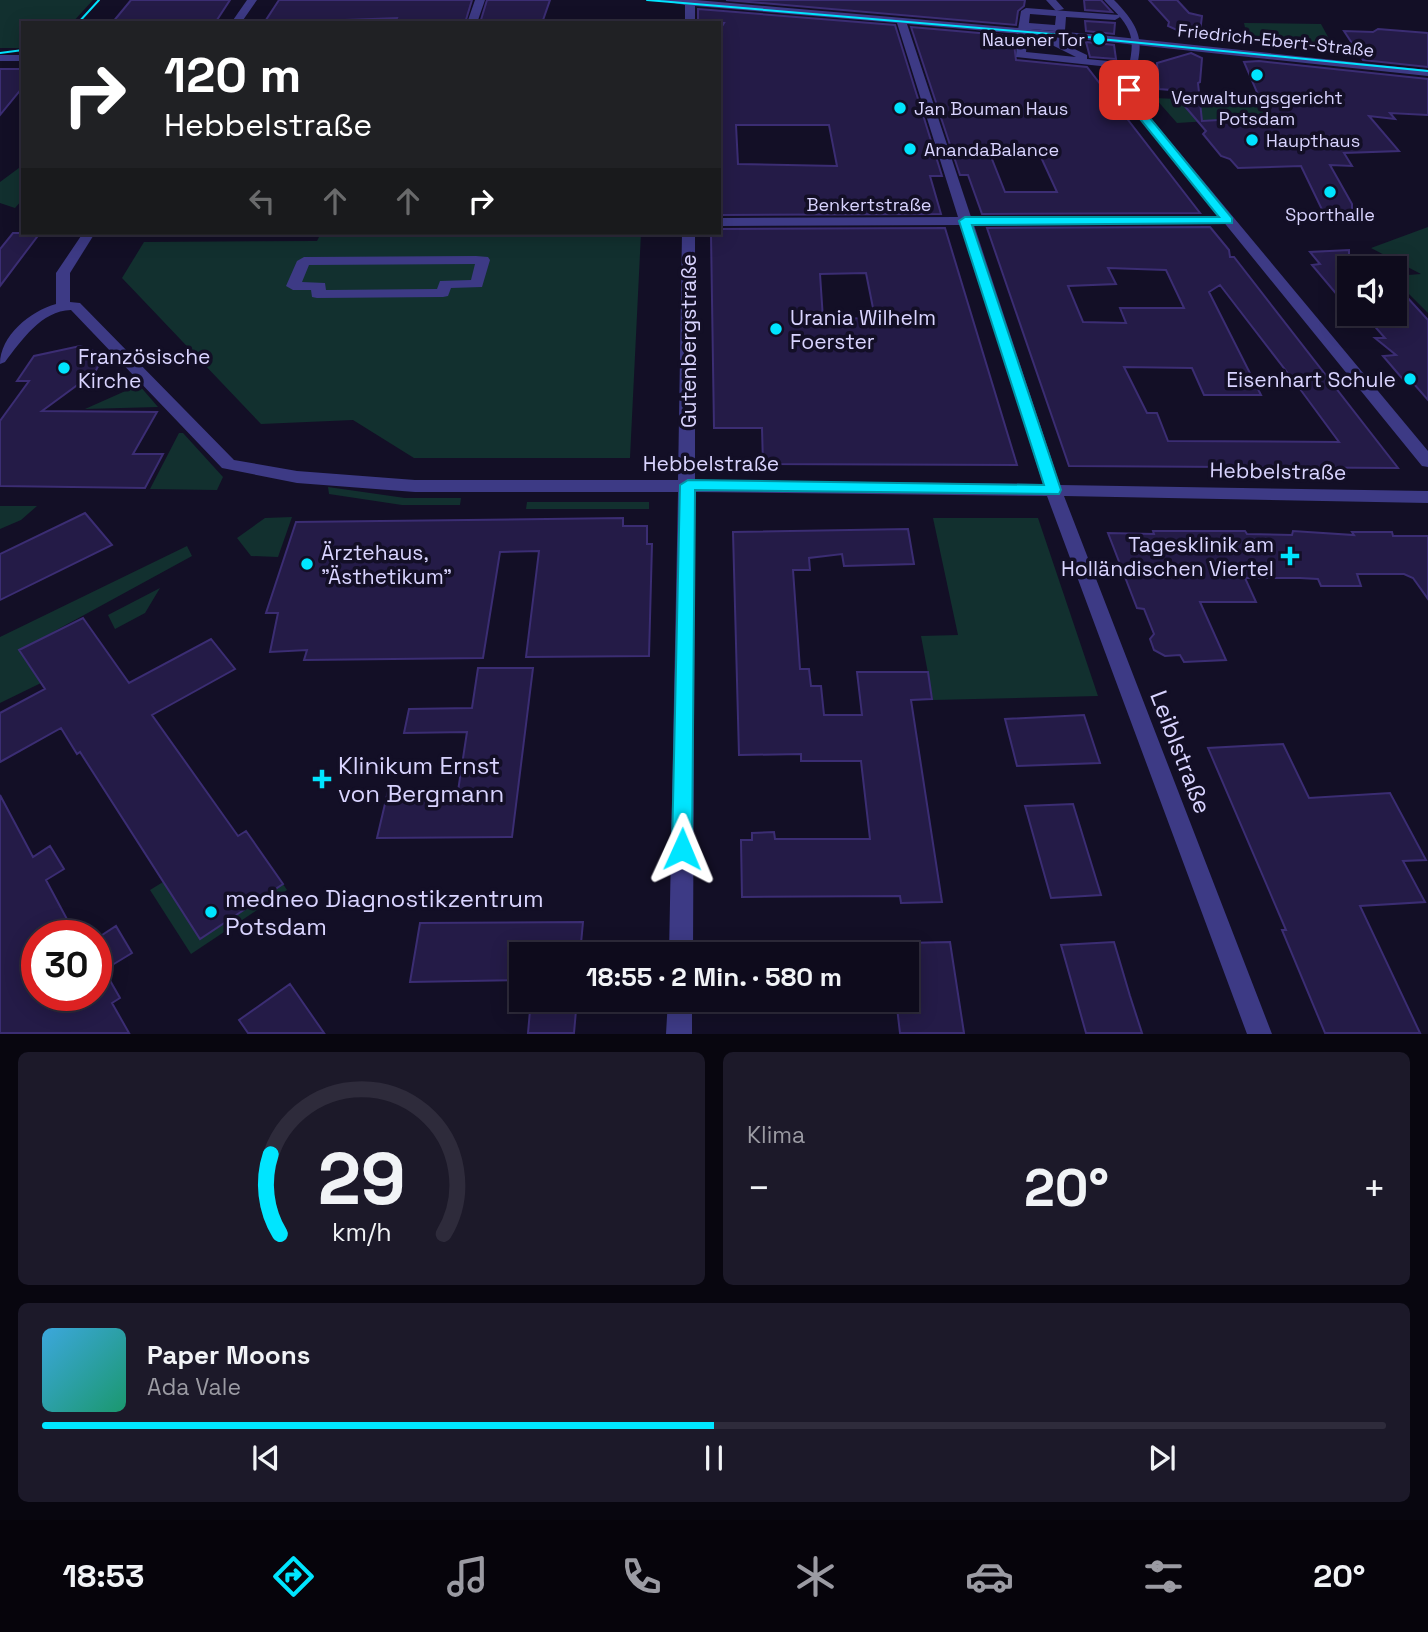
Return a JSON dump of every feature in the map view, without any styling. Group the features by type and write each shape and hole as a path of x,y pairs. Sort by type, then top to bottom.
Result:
{"street":[{"path":"237,21 252,0"},
{"path":"473,21 480,0"},
{"name":"Friedrich-Ebert-Straße","path":"663,0 1428,67"},
{"path":"1109,0 1125,17 1136,41 1128,76 1129,90 1135,106 1428,462"},
{"path":"690,1 690,21"},
{"path":"1055,9 1059,35"},
{"path":"1022,32 1026,11 1055,9 1115,17"},
{"name":"Leiblstraße","path":"901,21 1053,490 1260,1034"},
{"name":"Friedrich-Ebert-Straße","path":"1022,32 1020,55 1119,65"},
{"name":"Friedrich-Ebert-Straße","path":"1059,35 1091,64"},
{"name":"Friedrich-Ebert-Straße","path":"1136,41 1428,73"},
{"path":"0,58 21,58"},
{"name":"Benkertstraße","path":"721,222 1228,220"},
{"path":"0,359 38,316 63,306 62,273 88,235"},
{"name":"Gutenbergstraße","path":"681,942 688,485 688,235"},
{"path":"476,260 483,260 477,284 445,284 443,293 317,294 320,286 293,286 304,261 476,260"},
{"name":"Hebbelstraße","path":"63,306 82,310 228,464 261,474 354,479 415,486 688,485 1428,497"},
{"path":"679,1034 680,1012"}],"green space":[{"path":"0,0 93,0 74,21 21,21 21,48 0,48"},
{"path":"1244,23 1321,24 1334,48 1284,41 1282,36 1247,36"},
{"path":"1155,98 1263,103 1272,117 1177,123"},
{"path":"21,166 21,201 15,208 0,203 0,182"},
{"path":"1428,227 1428,313 1407,292 1407,275 1421,274 1407,267 1407,256 1386,256 1371,248"},
{"path":"320,235 641,235 630,458 414,458 353,420 261,424 122,278 144,242 317,241"},
{"path":"139,385 158,407 85,409"},
{"path":"179,433 183,433 223,477 217,490 150,489"},
{"path":"328,487 405,498 461,498 460,505 402,505 329,494"},
{"path":"527,502 649,502 649,509 526,509"},
{"path":"0,506 37,506 21,520 0,529"},
{"path":"292,517 278,557 251,556 237,538 265,518"},
{"path":"933,518 1038,518 1098,696 933,700 921,636 958,635"},
{"path":"187,546 192,556 20,650 41,683 0,703 0,637"},
{"path":"160,588 145,613 115,629 108,615"},
{"path":"163,882 200,939 283,884 287,890 191,954 150,890"}],"building":[{"path":"131,0 230,0 216,21 114,21"},
{"path":"279,0 472,0 466,21 396,21 397,18 265,21"},
{"path":"487,0 550,0 543,21 481,21"},
{"path":"726,0 1025,0 1024,6 1018,11 1016,25"},
{"path":"1084,0 1101,0 1112,12 1085,10"},
{"path":"1149,0 1177,0 1189,13 1202,16 1199,40 1168,26 1169,22"},
{"path":"698,9 895,25 942,176 930,176 941,214 721,215 721,28 724,23 698,21","holes":["736,125 829,125 837,166 738,164"]},
{"path":"1085,21 1115,23 1114,34 1086,31"},
{"path":"911,27 1013,36 1016,60 1087,67 1200,213 982,214 968,175 960,175","holes":["990,154 1040,155 1057,192 1005,192"]},
{"path":"1378,29 1428,33 1428,67 1363,60 1344,31 1373,32"},
{"path":"1086,42 1114,45 1116,59 1090,57"},
{"path":"1191,53 1202,58 1198,83 1202,121 1271,117 1265,111 1244,62 1259,61 1428,79 1428,115 1390,113 1395,119 1369,116 1399,151 1344,153 1352,166 1330,165 1352,204 1352,213 1328,222 1301,166 1238,168 1230,159 1221,156 1203,134 1206,131 1171,90 1159,89 1157,63"},
{"path":"0,69 21,69 21,89 0,115"},
{"path":"1210,227 1229,250 1230,257 1234,257 1398,468 1069,466 987,228","holes":["1108,268 1166,270 1184,308 1120,308 1126,323 1083,322 1068,286 1116,284","1220,285 1300,389 1339,442 1168,441 1157,413 1147,413 1124,367 1192,368 1204,395 1261,395 1209,292"]},
{"path":"945,228 1017,465 763,464 762,428 714,428 711,235 721,235 721,229","holes":["866,273 875,318 823,319 820,274"]},
{"path":"13,233 38,235 0,286 0,249"},
{"path":"1349,250 1349,256 1337,256 1337,295 1312,265 1320,264 1310,252"},
{"name":"Eisenhart Schule","path":"1407,297 1428,320 1428,400 1414,384 1407,384 1383,356 1396,355 1375,338 1385,338 1374,326 1407,326"},
{"path":"80,346 94,351 101,361 95,372 42,411 157,412 133,454 163,454 145,488 0,486 0,421 29,381 17,381 34,356"},
{"path":"85,513 112,545 0,600 0,554"},
{"path":"623,518 623,526 647,526 647,544 652,544 649,656 526,657 539,551 500,552 483,658 304,660 307,650 270,652 278,613 266,613 296,522"},
{"path":"908,529 914,564 844,566 842,554 809,558 810,570 793,570 800,669 809,669 811,686 821,686 824,715 862,715 857,672 928,672 932,699 911,700 942,902 901,903 900,896 742,897 741,840 752,840 752,833 774,832 775,839 870,839 861,761 801,761 801,754 739,755 733,532"},
{"path":"1153,531 1245,531 1247,534 1292,535 1293,531 1354,535 1352,532 1392,532 1393,536 1428,536 1428,599 1413,578 1404,574 1357,574 1361,586 1321,586 1318,579 1245,578 1256,602 1200,602 1226,660 1184,662 1180,655 1165,656 1154,650 1150,639 1154,634 1144,609 1137,608 1108,533 1154,534"},
{"path":"83,618 129,683 211,639 235,669 152,715 238,836 246,831 283,884 200,939 80,752 77,754 61,728 0,762 0,713 45,689 19,650"},
{"path":"478,668 533,668 512,837 377,838 388,791 458,791 467,732 404,733 409,709 472,708"},
{"path":"1084,715 1100,763 1017,766 1005,719"},
{"path":"1283,744 1309,798 1390,793 1426,860 1403,861 1425,902 1360,906 1420,1033 1325,1033 1282,930 1286,930 1208,748"},
{"path":"0,795 33,857 50,846 64,869 46,880 67,920 21,920 21,1011 112,1011 112,1003 129,1033 0,1033"},
{"path":"1073,804 1101,895 1051,898 1025,806"},
{"path":"583,922 581,942 509,942 509,980 410,982 420,923"},
{"path":"116,926 132,953 112,965 112,929"},
{"path":"950,942 964,1033 900,1033 898,1012 919,1012 919,943"},
{"path":"1114,942 1142,1033 1086,1033 1061,945"},
{"path":"112,984 120,998 112,1003"},
{"path":"290,984 324,1033 248,1033 239,1020"},
{"path":"530,1012 576,1012 574,1033 528,1033"}],"tram line":[{"path":"80,21 99,0"},
{"path":"647,0 1098,38"},
{"path":"1100,39 1428,71"},
{"path":"0,53 21,50"}],"place":[{"name":"Nauener Tor","path":"1099,39"},
{"name":"Verwaltungsgericht Potsdam","path":"1257,75"},
{"name":"Jan Bouman Haus","path":"900,108"},
{"name":"Haupthaus","path":"1252,140"},
{"name":"AnandaBalance","path":"910,149"},
{"name":"Sporthalle","path":"1330,192"},
{"name":"Urania Wilhelm Foerster","path":"776,329"},
{"name":"Französische Kirche","path":"64,368"},
{"name":"Eisenhart Schule","path":"1410,379"},
{"name":"Tagesklinik am Holländischen Viertel","path":"1290,556"},
{"name":"Ärztehaus, \"Ästhetikum\"","path":"307,564"},
{"name":"Klinikum Ernst von Bergmann","path":"322,779"},
{"name":"medneo Diagnostikzentrum Potsdam","path":"211,912"}],"route":[{"path":"682,849 688,485 1053,490 965,221 1228,220 1135,106 1129,90"}]}
